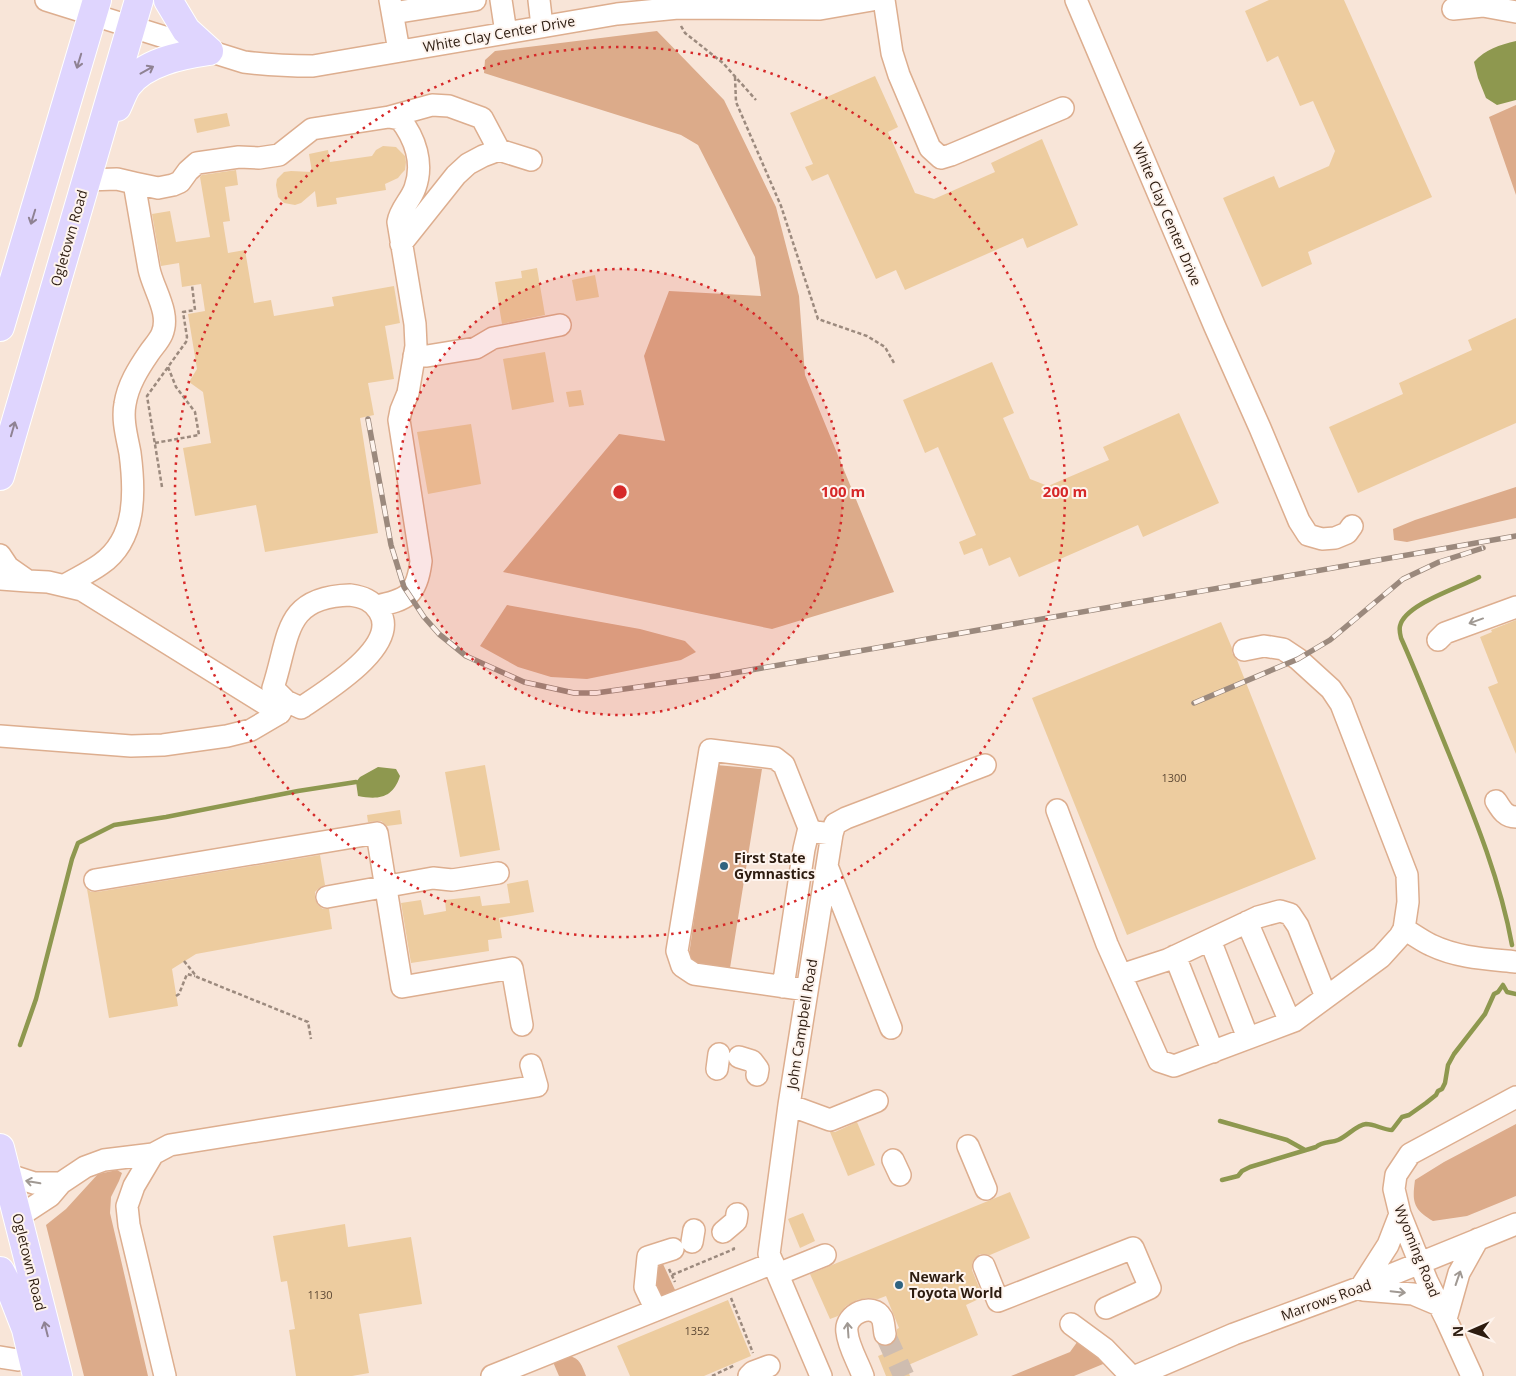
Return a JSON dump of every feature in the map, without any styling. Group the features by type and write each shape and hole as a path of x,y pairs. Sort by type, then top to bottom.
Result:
{"main road":[{"name":"Ogletown Road","path":"0,476 139,0"},
{"path":"168,0 186,30 209,51"},
{"path":"0,327 95,7"},
{"path":"99,136 115,113 127,86 138,75 160,62 181,55 209,51"},
{"name":"Ogletown Road","path":"3,1161 9,1218 38,1297 58,1376"},
{"path":"0,1271 12,1293 26,1330 19,1367"},
{"path":"0,1287 19,1367"}],"street":[{"name":"White Clay Center Drive","path":"46,0 95,7 131,27 244,62 278,66 313,66 617,14 678,8 820,8 872,0"},
{"path":"399,51 392,7 474,0"},
{"path":"501,0 506,33"},
{"path":"538,0 542,26"},
{"path":"884,0 892,53 899,74 930,148 941,158 1063,108"},
{"name":"White Clay Center Drive","path":"1076,0 1299,522 1308,535 1322,539 1335,538 1347,533 1352,526"},
{"path":"1454,11 1483,6 1515,10"},
{"path":"86,180 117,179 158,188 173,185 180,182 197,163 239,157 259,158 279,155 312,129 388,117 432,105 449,106 482,118 499,150"},
{"path":"376,606 402,600 415,586 420,574 421,562 399,420 400,410 408,394 416,346 415,324 398,222 399,214 416,187 418,152 411,132 400,119 388,117"},
{"path":"401,244 446,186 468,164 499,150 531,160"},
{"path":"65,585 102,564 113,553 130,524 133,505 132,468 124,414 125,403 132,379 162,334 164,325 159,296 150,272 134,183"},
{"path":"414,356 427,356 476,348 493,338 560,325"},
{"path":"0,555 8,567 28,581"},
{"path":"0,579 48,582 82,590 283,707 301,708 362,662 376,646 383,631 383,617 376,606 365,598 350,595 319,599 305,606 297,615 290,628 273,688 283,707"},
{"path":"1438,640 1445,633 1516,606"},
{"path":"1057,810 1107,944 1159,1061 1174,1066 1290,1022 1381,956 1404,929 1408,902 1405,869 1341,704 1331,689 1298,659 1283,649 1264,646 1244,650"},
{"path":"0,736 131,746 163,746 226,736 250,730 283,707"},
{"path":"807,990 694,974 682,966 677,951 710,750 775,758 784,765 809,828 815,832 832,834 835,824 846,818 985,765"},
{"path":"1496,801 1503,813 1516,817"},
{"path":"783,987 804,849 809,828"},
{"path":"95,880 198,867 378,833 402,987 512,968 522,1025"},
{"name":"John Campbell Road","path":"822,1376 769,1254 795,1094 807,990 832,834"},
{"path":"826,866 891,1028"},
{"path":"327,897 433,878 452,880 498,873"},
{"path":"1121,975 1175,956 1247,922 1280,911 1290,914 1298,926 1326,997"},
{"path":"1247,922 1290,1022"},
{"path":"1404,929 1429,945 1447,952 1466,957 1516,962"},
{"path":"1210,940 1248,1038"},
{"path":"1175,956 1213,1052"},
{"path":"725,1060 752,1061 758,1069 757,1075"},
{"path":"9,1218 50,1196 61,1183 85,1167 104,1160 153,1154 170,1146 537,1086 531,1065"},
{"path":"795,1094 830,1120 873,1106"},
{"name":"Wyoming Road","path":"1472,1376 1420,1264 1400,1214 1394,1189 1396,1175 1410,1154 1516,1097"},
{"path":"967,1147 986,1189"},
{"path":"153,1154 134,1186 127,1206 129,1225 165,1376"},
{"path":"3,1161 34,1183 61,1183"},
{"path":"1400,1214 1388,1245 1358,1288 1413,1294 1443,1312 1459,1273 1478,1240"},
{"name":"Marrows Road","path":"1136,1376 1234,1334 1420,1264 1516,1224"},
{"path":"656,1310 645,1287 648,1257 682,1246"},
{"path":"984,1266 998,1301 1132,1248 1150,1288 1102,1310 1105,1349"},
{"path":"492,1376 584,1349 656,1310 735,1289 775,1268 825,1255"},
{"path":"863,1376 846,1331 847,1322 853,1315 862,1311 876,1312 882,1318 885,1334"},
{"path":"1071,1324 1105,1349 1131,1376"}],"path":[{"path":"679,20 685,33 723,62 756,100"},
{"path":"736,77 736,102 781,206 818,319 867,336 885,347 894,363"},
{"path":"162,487 147,396 186,342 183,312 195,310 192,285"},
{"path":"155,443 199,435 195,412 176,388 168,367"},
{"path":"184,961 197,977"},
{"path":"176,996 179,994 187,974 197,977 308,1022 311,1039"},
{"path":"672,1275 734,1249 729,1225"},
{"path":"675,1283 672,1275 682,1246"},
{"path":"735,1289 732,1298 758,1366"}],"shaded area":[{"path":"657,31 724,100 776,207 799,296 805,375 894,592 772,629 503,572 619,434 665,441 644,356 669,291 761,296 755,257 698,145 681,135 484,73 485,60 495,51"},
{"path":"1516,41 1516,100 1497,105 1486,98 1474,62 1493,48"},
{"path":"1516,105 1516,195 1489,117"},
{"path":"1516,487 1516,518 1407,542 1394,540 1393,529"},
{"path":"507,605 640,629 685,641 696,652 681,660 587,679 551,677 518,667 480,646"},
{"name":"First State Gymnastics","path":"716,765 762,769 730,968 688,962"},
{"path":"378,767 396,769 400,776 393,789 384,796 379,797 358,796 356,782 360,777"},
{"path":"1516,1124 1516,1196 1467,1216 1433,1221 1421,1213 1414,1199 1415,1180 1444,1162"},
{"path":"117,1170 122,1173 111,1197 110,1213 148,1376 84,1376 46,1225 66,1209 98,1174"},
{"path":"663,1264 676,1292 664,1296 659,1295 655,1284 657,1267"},
{"path":"1080,1338 1108,1362 1074,1376 1011,1376 1070,1352"},
{"path":"569,1356 578,1361 586,1376 559,1376 553,1362"}],"building":[{"path":"1269,0 1344,0 1432,197 1308,252 1312,264 1262,287 1223,198 1274,176 1279,188 1329,166 1335,151 1313,101 1300,106 1278,56 1267,62 1245,11"},
{"path":"875,76 898,127 888,132 915,193 934,199 995,172 991,163 1042,139 1078,225 1027,248 1023,238 905,290 896,270 876,279 828,174 812,181 805,167 813,164 790,113"},
{"path":"227,113 230,126 197,133 194,119"},
{"path":"383,146 396,147 405,156 406,162 405,170 398,178 385,184 386,190 336,198 337,204 317,207 315,191 301,203 295,205 284,203 278,197 277,179 284,172 312,172 309,154 328,150 330,162 372,156 376,150"},
{"path":"236,170 238,185 225,187 230,221 223,222 228,253 245,250 254,303 271,300 274,316 334,306 332,297 394,286 400,323 385,326 394,379 368,383 374,415 360,418 378,533 265,552 256,505 195,516 183,448 211,443 203,392 189,382 197,369 188,314 205,311 201,284 182,287 179,263 161,266 152,214 170,211 176,242 210,237 200,177 202,175"},
{"path":"537,268 545,315 502,324 495,282 522,278 521,271"},
{"path":"595,275 599,297 576,301 572,280"},
{"path":"1516,318 1516,423 1358,493 1329,427 1403,394 1399,383 1472,350 1468,340"},
{"path":"545,352 554,402 512,410 503,359"},
{"path":"992,362 1014,413 1003,418 1030,479 1048,486 1109,460 1103,447 1179,413 1219,503 1143,537 1138,525 1019,577 1010,557 989,566 982,548 964,555 959,542 976,535 938,447 925,453 903,400"},
{"path":"581,390 584,405 569,407 566,392"},
{"path":"471,424 481,484 428,494 417,432"},
{"path":"1516,620 1516,754 1488,687 1498,683 1480,637 1492,632 1491,630"},
{"path":"1221,622 1316,859 1127,935 1032,698"},
{"path":"485,765 500,850 460,857 445,772"},
{"path":"400,810 402,824 387,826 381,821 368,822 367,815"},
{"path":"320,855 325,885 315,892 315,899 323,909 329,909 332,929 196,954 172,969 178,1006 109,1018 87,889 91,892 97,892"},
{"path":"528,880 534,912 499,918 502,938 488,940 489,951 411,963 401,903 421,900 424,915 446,911 445,900 480,896 482,906 510,903 507,884"},
{"path":"857,1122 875,1165 848,1176 830,1132 835,1132"},
{"name":"Newark Toyota World","path":"1010,1192 1030,1238 990,1255 980,1254 974,1259 972,1270 983,1297 966,1305 978,1335 906,1366 910,1376 886,1376 878,1356 886,1353 883,1346 893,1343 897,1338 897,1329 899,1328 886,1296 878,1299 867,1298 857,1300 846,1306 838,1316 830,1319 810,1274"},
{"path":"803,1213 815,1241 800,1248 788,1219"},
{"path":"345,1224 348,1247 411,1237 422,1304 359,1314 369,1373 352,1376 296,1376 289,1330 295,1329 287,1281 281,1282 273,1236"},
{"path":"728,1300 751,1356 704,1376 630,1376 617,1346"}],"waterway":[{"path":"1479,577 1422,604 1404,618 1400,630 1401,638 1477,824 1501,896 1512,945"},
{"path":"20,1045 36,999 72,859 78,843 114,825 356,782"},
{"path":"1222,1180 1238,1176 1242,1171 1250,1167 1338,1140 1362,1125 1369,1124 1392,1130 1402,1117 1409,1115 1442,1089 1448,1065 1454,1054 1485,1014 1494,994 1503,985 1507,992 1516,994"},
{"path":"1220,1121 1287,1140 1305,1150"}],"tunnel":[{"path":"885,1334 904,1376"}],"railway":[{"path":"368,419 391,545 404,587 424,617 439,634 466,656 524,682 574,693 596,693 716,676 1516,536"},
{"path":"1194,703 1298,659 1330,640 1403,579 1439,562 1483,548"}],"place":[{"name":"First State Gymnastics","path":"724,866"},
{"name":"Newark Toyota World","path":"899,1285"}]}
